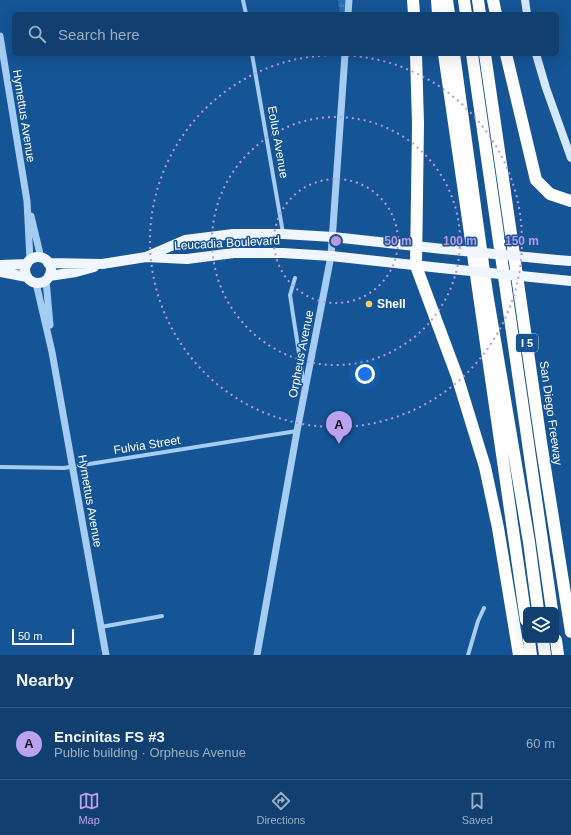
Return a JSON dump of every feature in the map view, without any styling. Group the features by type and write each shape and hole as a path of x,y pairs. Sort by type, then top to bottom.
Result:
{"highway":[{"path":"413,0 414,12"},
{"path":"436,0 438,12"},
{"path":"447,0 449,12"},
{"path":"464,0 466,12"},
{"path":"478,0 480,12"},
{"path":"493,0 496,12"},
{"path":"416,56 418,124 416,266 457,376 485,467 498,528 519,655"},
{"path":"444,56 524,607"},
{"path":"454,56 487,293 529,542 538,607"},
{"path":"472,56 552,607"},
{"name":"San Diego Freeway","path":"486,56 541,442 571,632"},
{"path":"506,56 536,180 550,194 571,201"},
{"path":"550,194 571,191"},
{"path":"529,643 531,655"},
{"path":"543,643 545,655"},
{"path":"556,643 558,655"}],"main road":[{"path":"525,0 528,12"},
{"path":"537,56 546,88 571,158"},
{"name":"Leucadia Boulevard","path":"146,257 185,240 233,234 283,234 333,237 571,261"},
{"name":"Leucadia Boulevard","path":"44,280 102,264 146,257 187,259 234,254 283,253 331,256 571,281"},
{"path":"0,265 29,262 35,258 45,261 50,272 44,280 31,281 27,277 25,270 29,262"},
{"name":"Leucadia Boulevard","path":"45,261 102,264"},
{"path":"0,272 27,277"}],"street":[{"path":"243,0 246,12"},
{"path":"348,12 349,0"},
{"name":"Hymettus Avenue","path":"0,36 27,200 45,261"},
{"name":"Eolus Avenue","path":"252,56 283,234"},
{"name":"Orpheus Avenue","path":"257,655 297,431 331,256 345,56"},
{"name":"Hymettus Avenue","path":"27,200 29,262"},
{"path":"295,278 290,295 305,392"},
{"name":"Hymettus Avenue","path":"44,280 52,351 106,655"},
{"name":"Fulvia Street","path":"0,467 73,467 297,431"},
{"path":"468,655 478,621 484,608"},
{"path":"101,627 162,616"}],"green space":[{"path":"338,0 350,0 349,12 340,12"}],"place":[{"name":"Shell","path":"369,304"},
{"name":"Encinitas FS #3","path":"339,444"}]}
